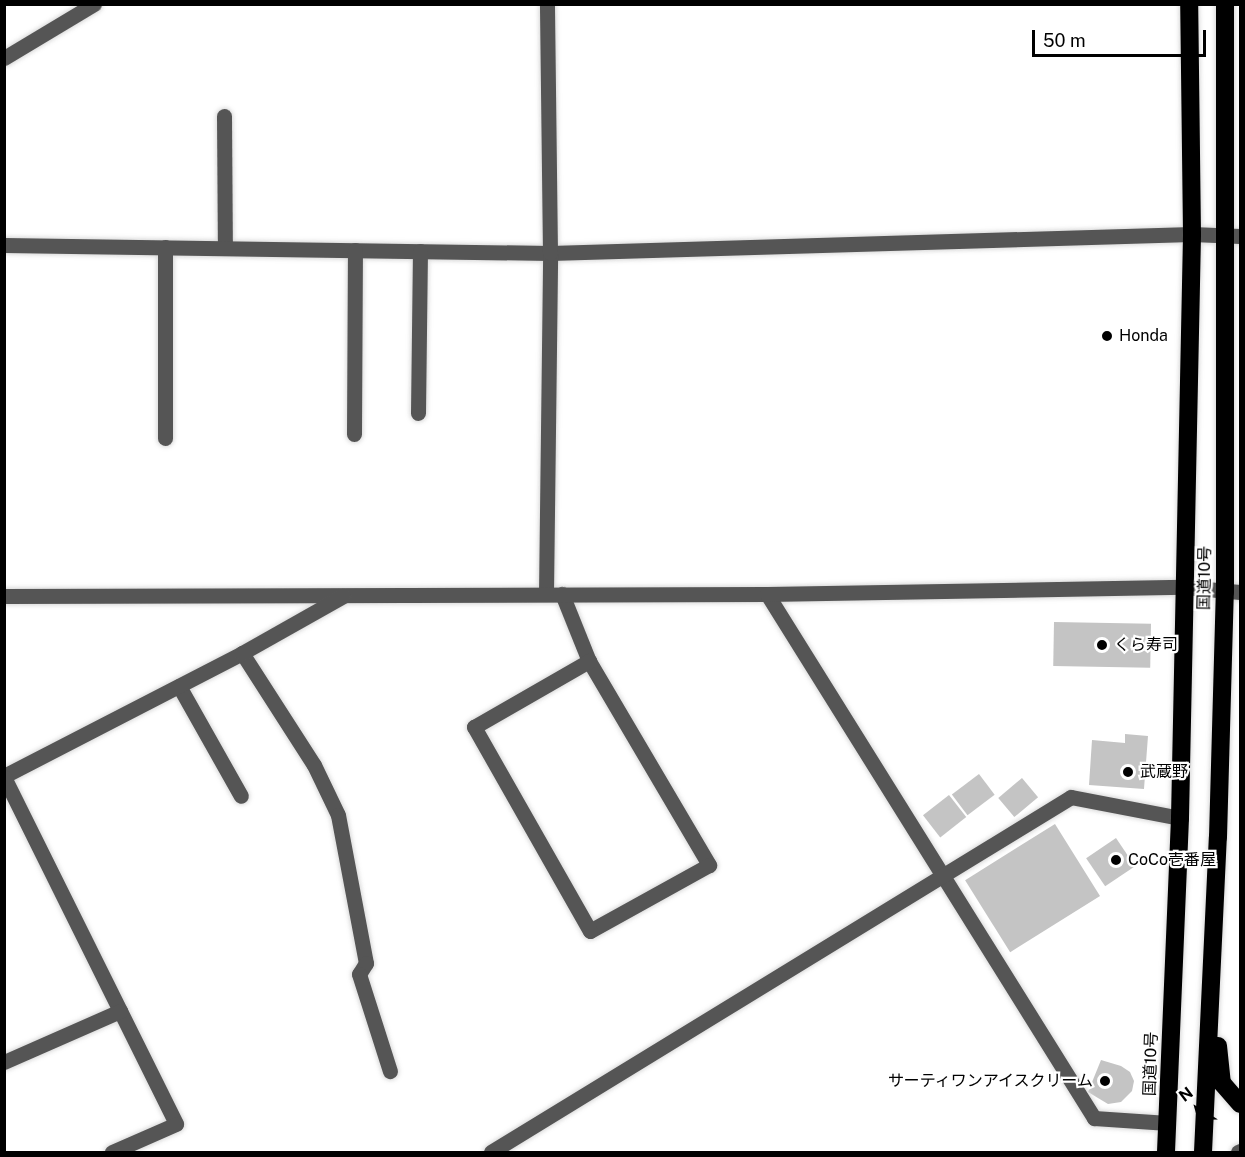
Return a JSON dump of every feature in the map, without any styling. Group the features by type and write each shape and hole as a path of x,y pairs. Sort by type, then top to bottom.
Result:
{"highway":[{"name":"国道10号","path":"1166,1152 1180,818 1192,234 1189,4"},
{"name":"国道10号","path":"1203,1152 1218,837 1233,592 1234,236 1225,4"},
{"path":"1218,837 1218,1059 1222,1083 1240,1104"}],"street":[{"path":"4,58 94,4"},
{"path":"546,594 550,253 547,4"},
{"path":"224,116 225,248"},
{"path":"4,245 550,253 1192,234 1234,236"},
{"path":"165,247 165,438"},
{"path":"354,434 355,250"},
{"path":"418,413 420,251"},
{"path":"4,596 767,594 1184,588 1233,592"},
{"path":"562,594 589,661 709,866 590,931 474,727 589,661"},
{"path":"767,594 1094,1118 1168,1123"},
{"path":"112,1152 176,1124 4,776 242,653 343,596"},
{"path":"242,653 314,765 338,815 366,963 359,974 390,1071"},
{"path":"179,686 241,796"},
{"path":"491,1152 1071,797 1180,818"},
{"path":"4,1062 120,1011"}],"building":[{"name":"くら寿司","path":"1054,622 1151,624 1150,668 1053,666"},
{"path":"1125,734 1148,736 1144,789 1089,785 1092,740 1125,743"},
{"path":"979,774 995,795 967,815 952,794"},
{"path":"1022,778 1038,797 1014,817 998,798"},
{"path":"949,795 966,817 940,837 923,815"},
{"path":"1055,824 1100,896 1010,952 965,880"},
{"path":"1116,838 1135,866 1105,886 1086,858"},
{"path":"1101,1060 1121,1066 1130,1072 1134,1081 1132,1091 1121,1102 1108,1104 1088,1092"}],"place":[{"name":"Honda","path":"1107,336"},
{"name":"くら寿司","path":"1102,645"},
{"name":"武蔵野","path":"1128,772"},
{"name":"CoCo壱番屋","path":"1116,860"},
{"name":"サーティワンアイスクリーム","path":"1105,1081"}]}
